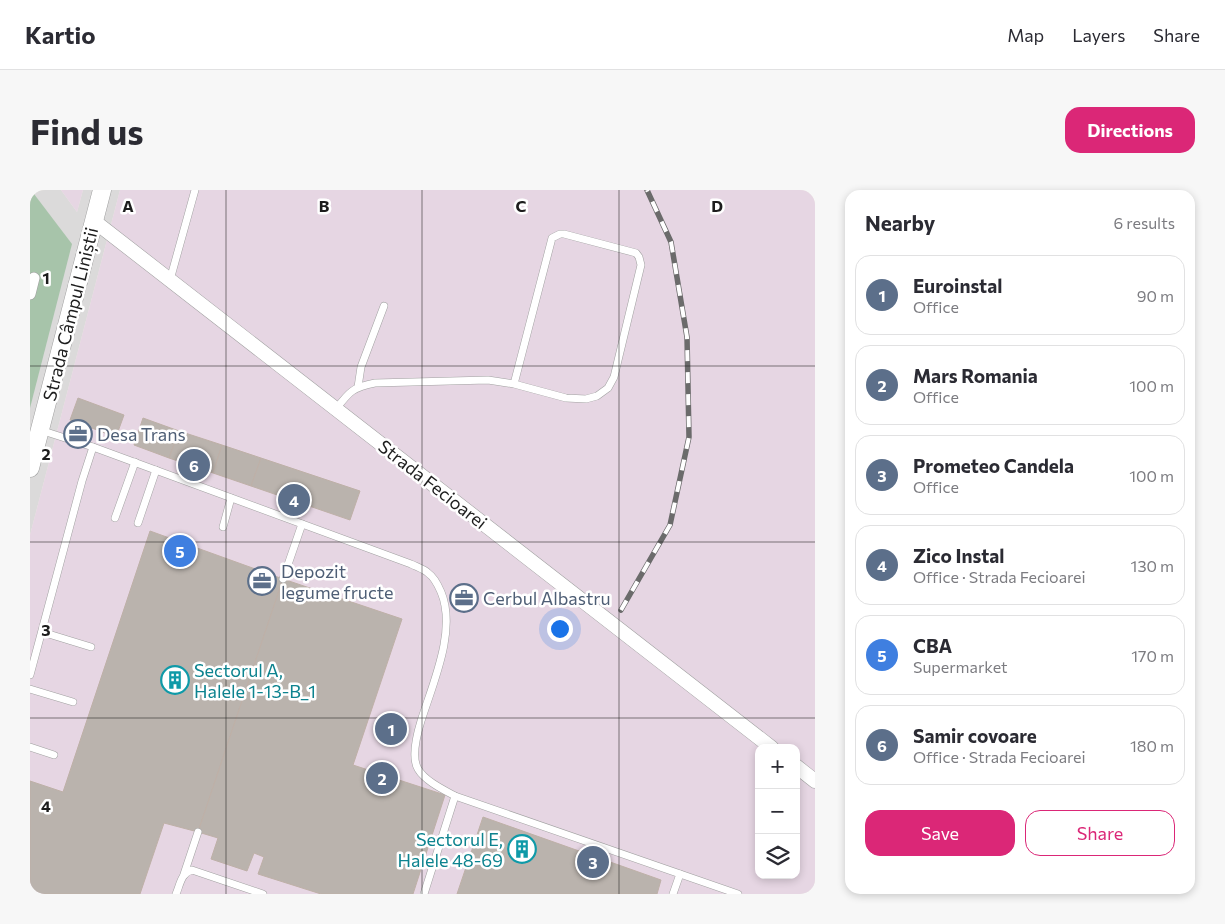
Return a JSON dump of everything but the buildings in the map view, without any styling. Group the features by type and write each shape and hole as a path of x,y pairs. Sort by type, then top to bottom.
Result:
{"street":[{"name":"Strada Câmpul Liniștii","path":"30,468 102,190"},
{"name":"Strada Fecioarei","path":"94,221 767,744"},
{"path":"30,294 34,278"},
{"path":"800,769 815,781"}],"lane":[{"path":"170,280 195,190"},
{"path":"336,409 347,394 358,387 375,383 488,380 514,384 566,398 586,399 597,396 608,388 614,378 641,265 636,254 564,234 556,235 552,238 514,384"},
{"path":"358,387 361,367 384,306"},
{"path":"40,430 135,462 411,564 428,572 437,584 445,601 447,620 444,647 417,735 415,754 417,769 425,777 455,796 738,894"},
{"path":"30,675 82,481 93,447"},
{"path":"115,518 135,462"},
{"path":"138,524 156,470"},
{"path":"223,526 231,498"},
{"path":"283,579 302,524"},
{"path":"42,632 91,647"},
{"path":"30,688 73,702"},
{"path":"30,747 54,755"},
{"path":"424,894 455,796"},
{"path":"176,894 198,832"},
{"path":"184,874 188,871 196,871 263,894"},
{"path":"673,894 680,874"}],"shaded area":[{"path":"30,190 61,190 77,212 83,190 120,190 30,535"},
{"path":"61,190 83,190 77,212"},
{"path":"120,190 815,190 815,894 30,894 30,535"}],"green space":[{"path":"30,190 72,244 30,408"}],"railway":[{"path":"621,610 670,525 689,437 687,337 671,242 647,190"}],"place":[{"name":"Desa Trans","path":"78,434"},
{"name":"Samir covoare","path":"194,465"},
{"name":"Zico Instal","path":"294,500"},
{"name":"CBA","path":"180,551"},
{"name":"Depozit legume fructe","path":"262,581"},
{"name":"Cerbul Albastru","path":"464,598"},
{"name":"Sectorul A, Halele 1-13-B_1","path":"175,680"},
{"name":"Euroinstal","path":"391,729"},
{"name":"Mars Romania","path":"382,778"},
{"name":"Sectorul E, Halele 48-69","path":"522,849"},
{"name":"Prometeo Candela","path":"593,862"}]}
